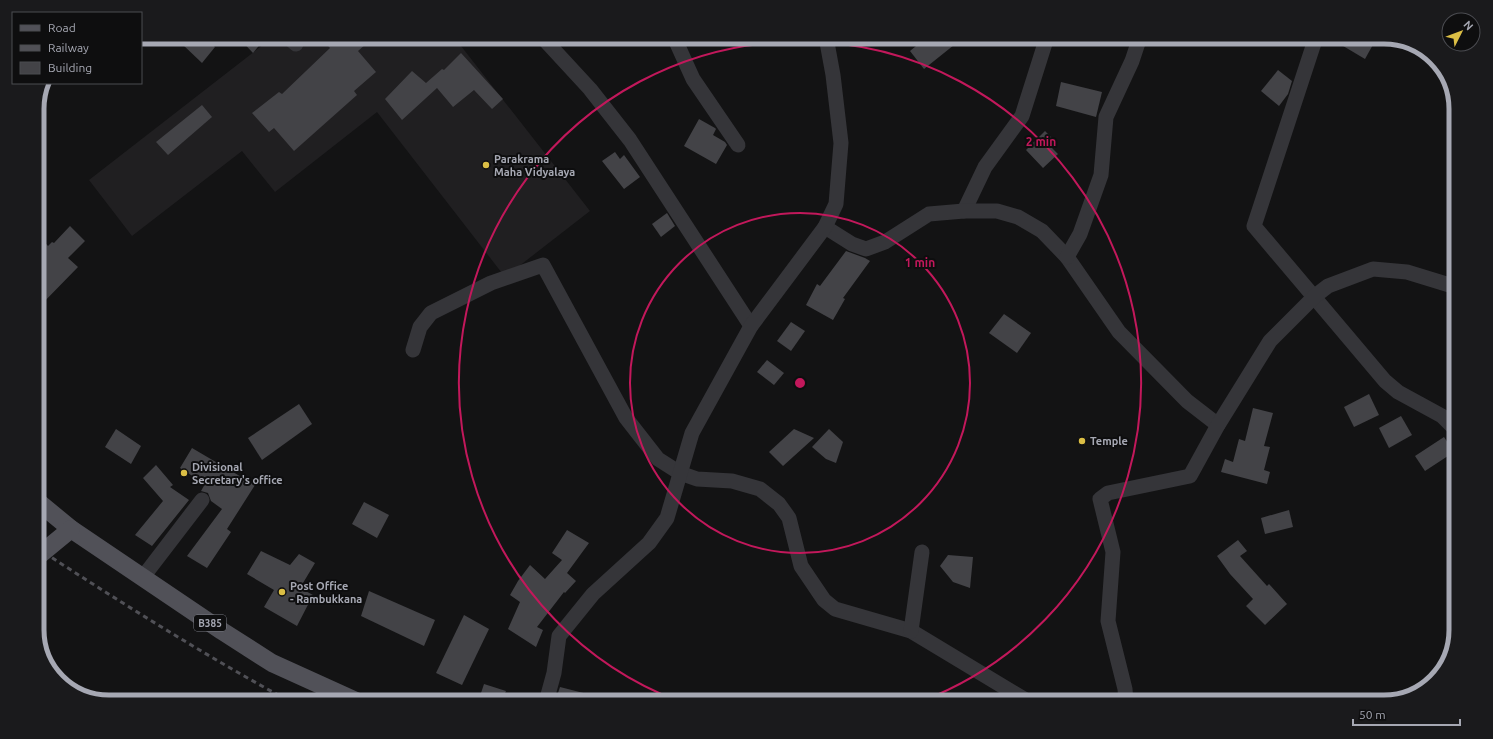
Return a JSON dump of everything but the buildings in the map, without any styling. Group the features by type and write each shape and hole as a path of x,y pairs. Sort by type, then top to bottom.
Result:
{"main road":[{"path":"44,506 71,529"},
{"path":"44,516 71,529"},
{"name":"B385","path":"71,529 272,664 342,695"},
{"path":"44,551 71,529"}],"street":[{"path":"548,44 590,89 630,140 751,326"},
{"path":"677,44 693,79 738,145"},
{"path":"548,695 554,673 559,636 593,594 649,542 666,518 692,433 751,326 825,227 836,204 841,143 833,75 827,44"},
{"path":"964,211 985,167 1022,116 1045,44"},
{"path":"1067,257 1080,234 1101,175 1106,117 1132,61 1138,44"},
{"path":"1314,44 1254,226 1389,385 1398,392 1442,416 1449,423"},
{"path":"825,227 852,244 866,249 885,242 929,214 964,211 997,211 1018,217 1042,231 1067,257 1119,332 1187,401 1218,425"},
{"path":"413,350 420,327 431,313 491,283 543,264 626,418 658,458 680,473 696,480 732,481 760,489 779,504 789,518 802,566 824,600 835,608 911,631 1017,695"},
{"path":"1125,695 1108,621 1112,552 1100,499 1108,493 1190,476 1218,425 1270,341 1315,296 1328,286 1373,269 1407,272 1449,285"},
{"path":"143,577 202,500"},
{"path":"911,631 922,552"}],"shaded area":[{"name":"Parakrama Maha Vidyalaya","path":"264,44 459,44 590,211 505,277 377,112 275,192 242,151 132,236 89,180"}],"railway":[{"path":"44,553 162,628 278,695"}],"place":[{"name":"Parakrama Maha Vidyalaya","path":"486,165"},
{"name":"Temple","path":"1082,441"},
{"name":"Divisional Secretary's office","path":"184,473"},
{"name":"Post Office - Rambukkana","path":"282,592"}]}
